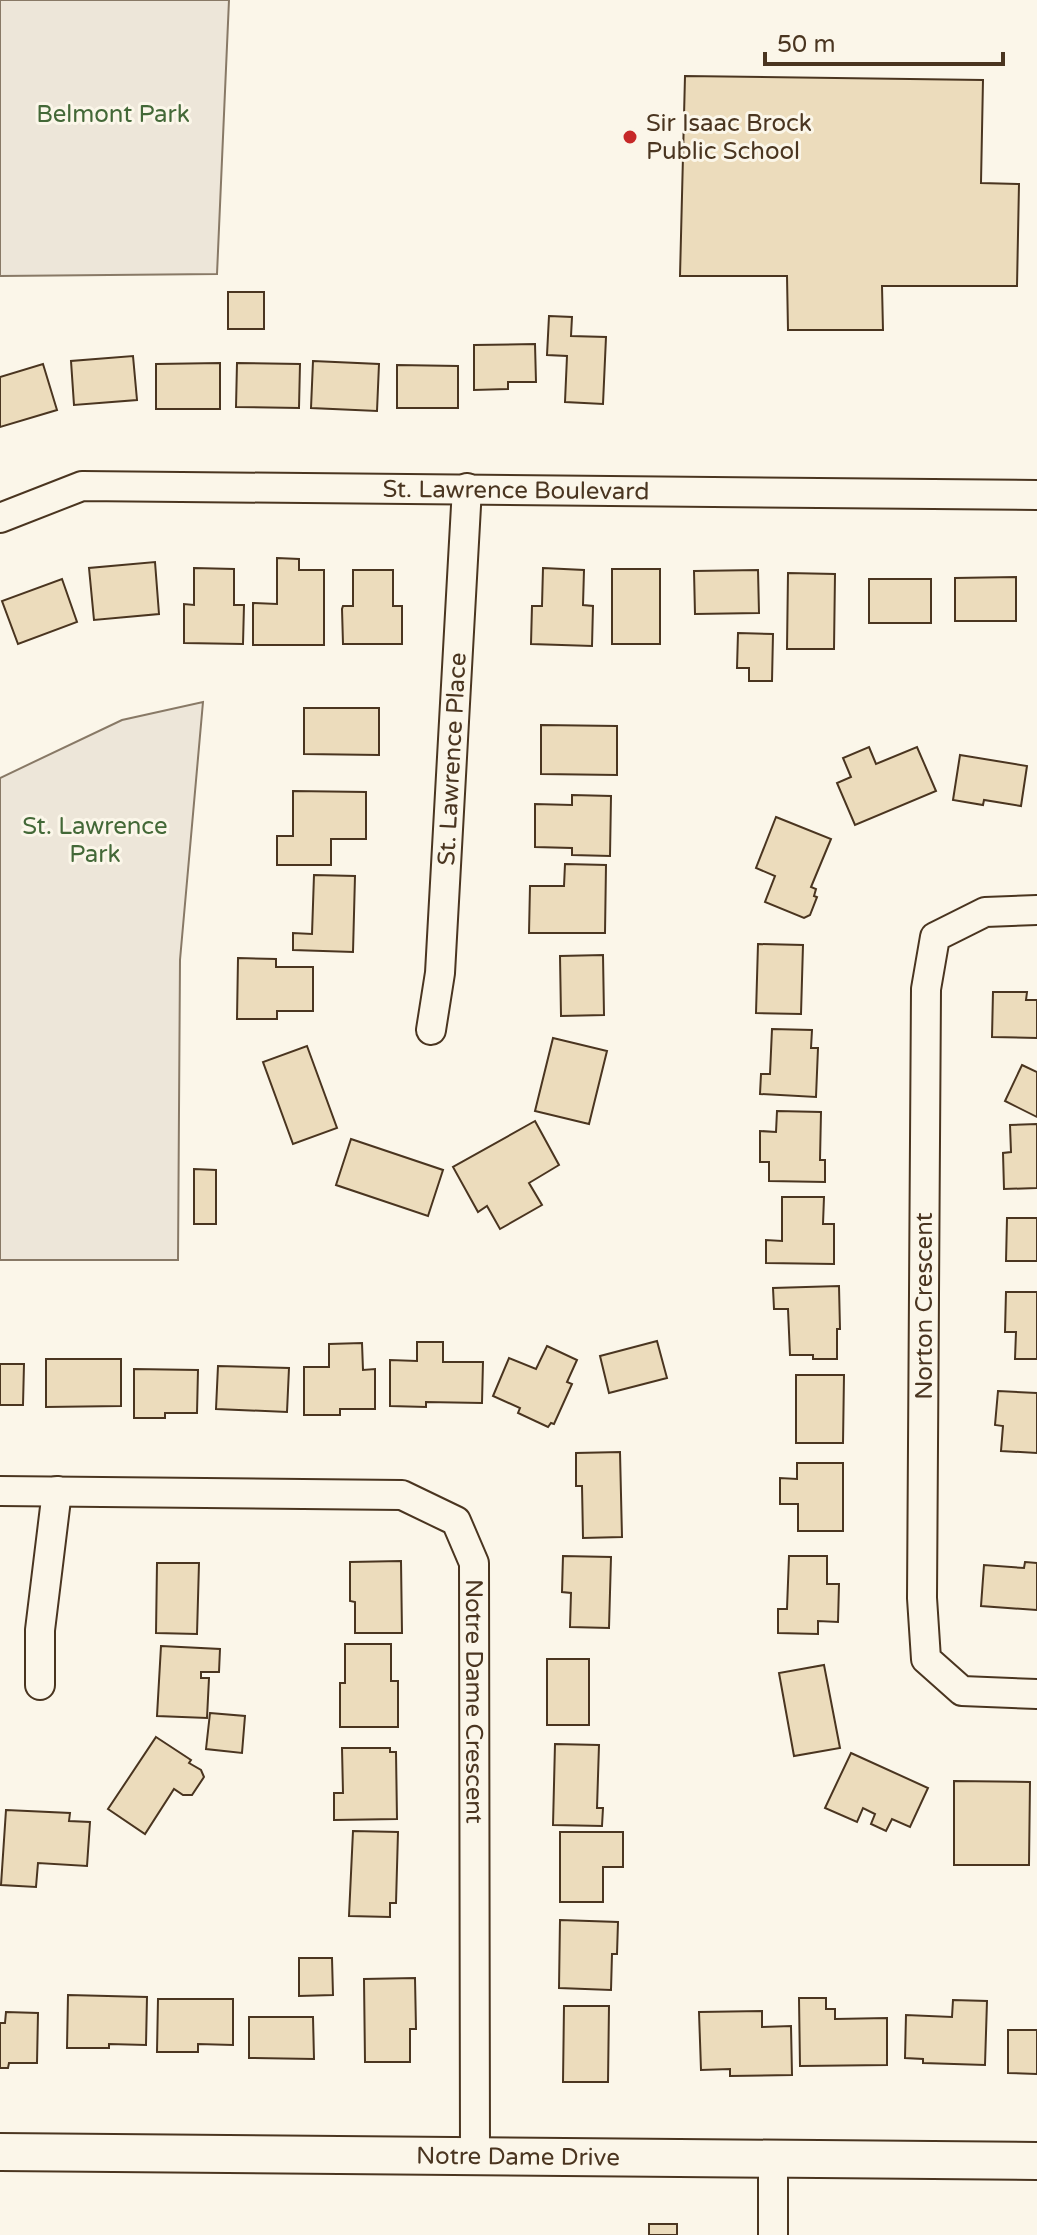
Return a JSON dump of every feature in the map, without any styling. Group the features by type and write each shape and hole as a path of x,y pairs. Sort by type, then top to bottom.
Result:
{"street":[{"name":"St. Lawrence Boulevard","path":"0,518 82,486 1037,495"},
{"name":"St. Lawrence Place","path":"431,1030 440,973 467,488"},
{"name":"Norton Crescent","path":"1037,910 985,912 935,937 926,989 922,1598 926,1659 962,1691 1037,1694"},
{"name":"Notre Dame Crescent","path":"0,1491 402,1495 456,1521 474,1563 475,2156"},
{"path":"40,1685 40,1630 57,1491"},
{"name":"Notre Dame Drive","path":"0,2152 1037,2161"},
{"path":"773,2159 773,2235"}],"green space":[{"name":"Belmont Park","path":"0,0 229,0 217,274 0,276"},
{"name":"St. Lawrence Park","path":"203,702 180,960 178,1260 0,1260 0,778 122,720"}],"building":[{"path":"685,76 983,80 981,183 1019,184 1017,286 882,286 883,330 788,330 787,276 680,276"},
{"path":"228,292 264,292 264,329 228,329"},
{"path":"549,316 572,317 571,336 606,337 603,404 565,402 567,356 547,355"},
{"path":"535,344 536,382 508,382 508,389 474,390 474,345"},
{"path":"133,356 137,400 74,405 71,361"},
{"path":"313,361 379,364 377,411 311,408"},
{"path":"220,363 220,409 156,409 156,364"},
{"path":"237,363 300,364 299,408 236,407"},
{"path":"43,364 57,410 0,427 0,377"},
{"path":"397,365 458,366 458,408 397,408"},
{"path":"277,558 299,559 299,570 324,570 324,645 253,645 253,603 277,604"},
{"path":"155,562 159,614 94,620 89,568"},
{"path":"194,568 234,569 234,605 244,605 243,644 184,643 184,604 194,605"},
{"path":"543,568 584,570 583,605 593,606 592,646 531,644 532,606 542,606"},
{"path":"612,569 660,569 660,644 612,644"},
{"path":"353,570 393,570 393,606 402,606 402,644 343,644 342,609 343,606 353,606"},
{"path":"758,570 759,613 695,614 694,571"},
{"path":"788,573 835,574 834,649 787,649"},
{"path":"1016,577 1016,621 955,621 955,578"},
{"path":"62,579 77,622 18,644 2,601"},
{"path":"869,579 931,579 931,623 869,623"},
{"path":"738,633 773,634 772,681 749,681 749,668 737,668"},
{"path":"304,708 379,708 379,755 304,754"},
{"path":"541,725 617,726 617,775 541,774"},
{"path":"869,747 876,764 917,747 936,791 855,825 837,783 851,777 843,758"},
{"path":"960,755 1027,766 1021,806 984,800 983,805 953,800"},
{"path":"293,791 366,792 366,839 331,839 331,865 277,865 277,836 293,836"},
{"path":"572,795 611,796 610,856 572,855 572,848 535,847 535,804 572,805"},
{"path":"776,817 831,839 811,887 816,889 814,896 817,897 810,915 804,918 765,902 775,876 756,868"},
{"path":"565,864 606,865 605,933 529,933 530,886 564,886"},
{"path":"314,875 355,876 353,952 293,950 293,933 312,934"},
{"path":"758,944 803,945 801,1014 756,1013"},
{"path":"603,955 604,1015 561,1016 560,956"},
{"path":"238,958 276,959 276,967 313,967 313,1011 277,1011 277,1019 237,1019"},
{"path":"993,992 1027,992 1026,1000 1037,1000 1037,1038 992,1037"},
{"path":"772,1029 812,1030 811,1048 818,1048 816,1097 760,1094 761,1074 770,1074"},
{"path":"553,1038 607,1051 589,1124 535,1111"},
{"path":"307,1046 337,1128 293,1144 263,1062"},
{"path":"1022,1065 1037,1072 1037,1117 1005,1101"},
{"path":"777,1111 821,1112 820,1160 825,1160 825,1182 769,1181 769,1162 760,1162 760,1131 776,1132"},
{"path":"535,1121 559,1165 529,1183 542,1205 500,1229 487,1206 478,1212 453,1167"},
{"path":"1037,1124 1037,1188 1004,1189 1003,1153 1011,1152 1010,1125"},
{"path":"351,1139 443,1170 428,1216 336,1185"},
{"path":"194,1169 216,1170 216,1224 194,1224"},
{"path":"782,1197 824,1197 823,1224 834,1224 834,1264 766,1263 766,1240 782,1241"},
{"path":"1007,1218 1037,1218 1037,1261 1006,1261"},
{"path":"839,1286 837,1359 790,1355 788,1309 774,1309 773,1288"},
{"path":"1006,1292 1037,1292 1037,1359 1015,1359 1016,1332 1005,1332"},
{"path":"657,1341 667,1378 609,1393 600,1356"},
{"path":"417,1342 443,1342 443,1362 483,1362 482,1403 426,1402 426,1407 390,1406 390,1360 417,1361"},
{"path":"362,1343 363,1370 375,1369 375,1409 340,1409 340,1415 304,1415 304,1367 329,1367 329,1344"},
{"path":"547,1346 577,1360 567,1382 572,1384 554,1424 548,1427 518,1413 520,1408 493,1396 509,1358 536,1369"},
{"path":"46,1359 121,1359 121,1406 46,1407"},
{"path":"0,1364 24,1364 23,1405 0,1405"},
{"path":"218,1366 289,1368 287,1412 216,1409"},
{"path":"134,1369 198,1370 197,1413 165,1413 165,1418 134,1418"},
{"path":"796,1375 844,1375 843,1443 796,1443"},
{"path":"998,1391 1037,1393 1037,1453 1001,1451 1003,1426 995,1425"},
{"path":"620,1452 622,1537 583,1538 582,1486 576,1486 576,1453"},
{"path":"797,1463 843,1463 843,1531 798,1531 798,1504 780,1504 780,1478 797,1479"},
{"path":"563,1556 611,1557 609,1628 570,1627 571,1593 562,1592"},
{"path":"789,1556 827,1556 827,1584 839,1584 838,1622 818,1621 818,1634 778,1633 778,1609 787,1609"},
{"path":"401,1561 402,1633 355,1633 355,1602 350,1601 350,1562"},
{"path":"1025,1562 1037,1563 1037,1610 981,1606 984,1565 1024,1568"},
{"path":"157,1563 199,1563 197,1634 156,1633"},
{"path":"345,1644 391,1644 391,1681 398,1681 398,1727 340,1727 340,1683 345,1683"},
{"path":"161,1646 220,1649 219,1672 201,1672 201,1678 209,1678 207,1718 157,1716"},
{"path":"547,1659 589,1659 589,1725 547,1725"},
{"path":"824,1665 840,1748 794,1756 779,1673"},
{"path":"210,1713 245,1716 242,1753 206,1749"},
{"path":"156,1737 191,1760 189,1763 201,1770 204,1777 192,1795 183,1795 174,1789 145,1834 108,1809"},
{"path":"555,1744 599,1745 597,1808 603,1808 602,1826 553,1825"},
{"path":"342,1748 390,1748 390,1752 396,1752 397,1819 334,1820 334,1793 343,1793"},
{"path":"851,1753 928,1788 910,1827 892,1819 886,1831 871,1824 875,1814 863,1808 857,1822 825,1808"},
{"path":"954,1781 1030,1782 1029,1865 954,1865"},
{"path":"6,1810 70,1813 69,1821 90,1822 87,1866 38,1863 36,1887 1,1885"},
{"path":"353,1831 398,1832 396,1903 390,1903 390,1917 349,1916"},
{"path":"560,1832 623,1832 623,1867 603,1867 603,1902 560,1902"},
{"path":"560,1920 618,1922 617,1954 612,1954 611,1990 559,1988"},
{"path":"299,1958 332,1958 333,1995 299,1996"},
{"path":"415,1978 416,2029 410,2029 410,2062 365,2062 364,1979"},
{"path":"68,1995 147,1997 146,2045 109,2044 109,2048 67,2048"},
{"path":"799,1998 826,1998 826,2009 835,2009 835,2019 887,2018 887,2065 800,2066"},
{"path":"158,1999 233,1999 233,2045 198,2044 198,2052 157,2052"},
{"path":"953,2000 987,2001 985,2065 923,2063 923,2059 905,2058 906,2015 952,2017"},
{"path":"564,2006 609,2006 608,2082 563,2082"},
{"path":"762,2011 762,2027 791,2026 792,2075 730,2076 730,2069 701,2070 699,2012"},
{"path":"6,2012 38,2013 37,2063 9,2063 8,2068 0,2068 0,2023 5,2023"},
{"path":"249,2017 313,2017 314,2059 249,2058"},
{"path":"1008,2030 1037,2030 1037,2074 1008,2073"},
{"path":"649,2224 677,2224 677,2235 649,2235"}],"place":[{"name":"Sir Isaac Brock Public School","path":"630,137"}]}
